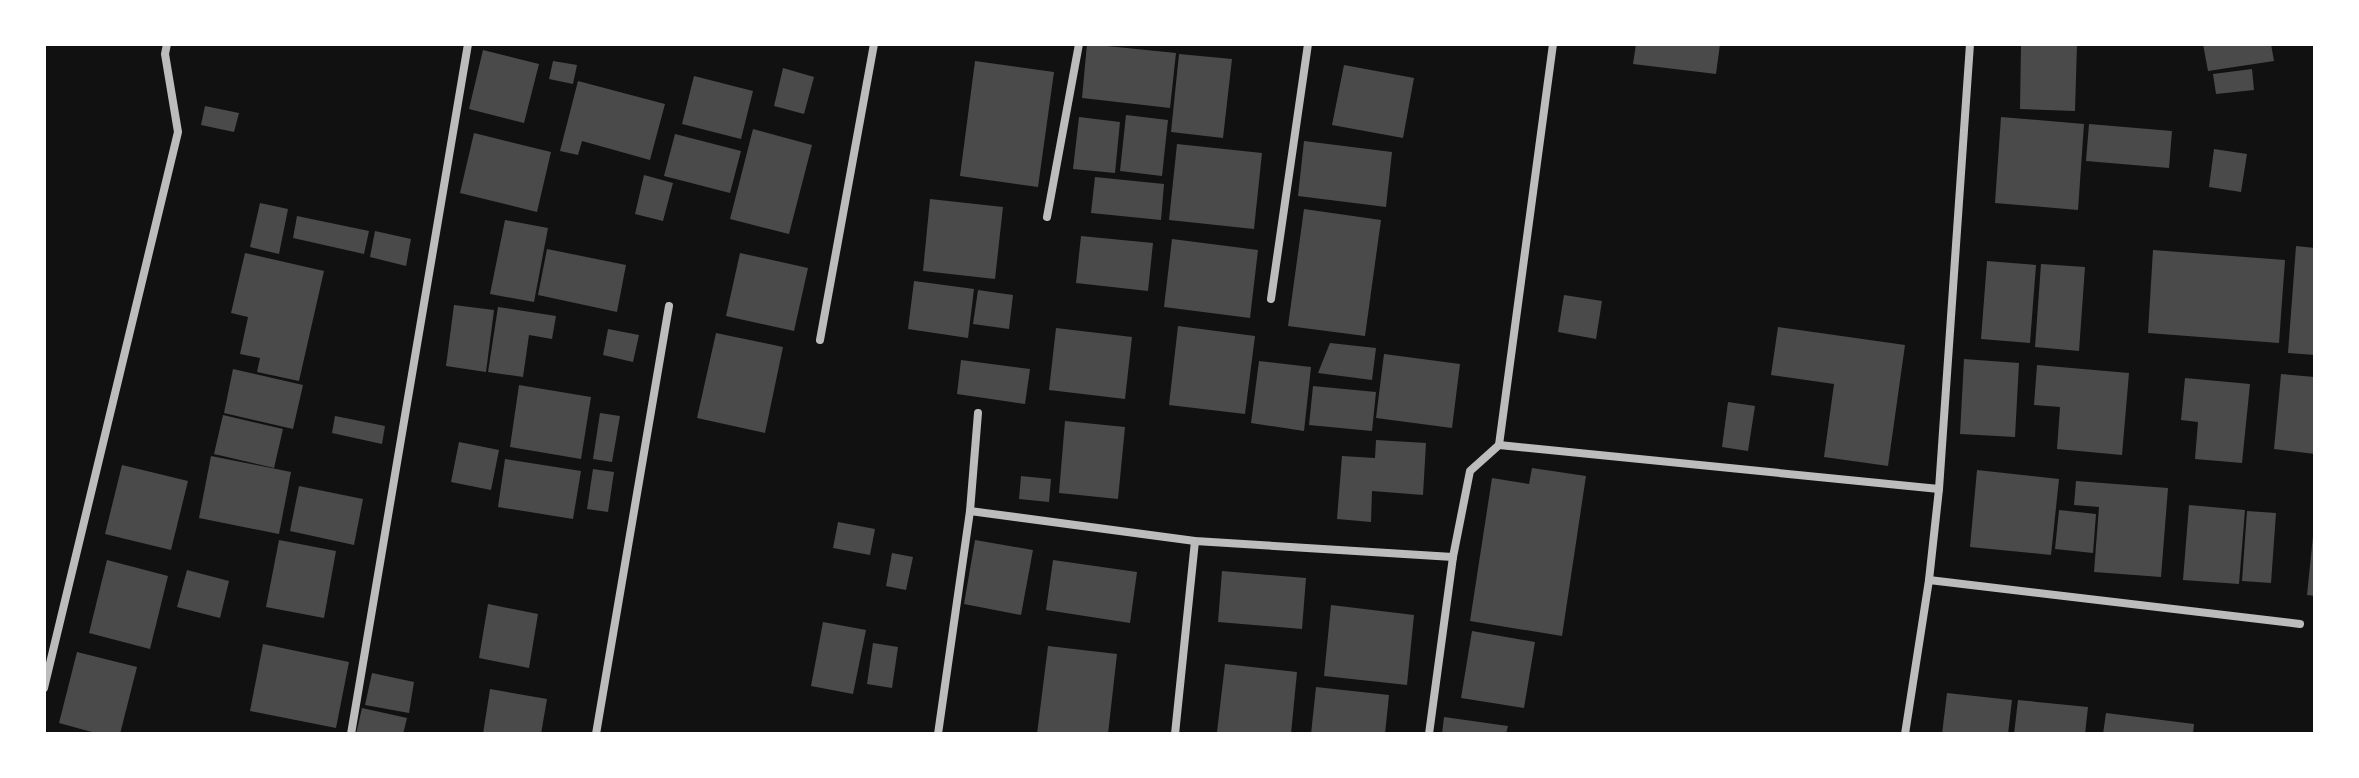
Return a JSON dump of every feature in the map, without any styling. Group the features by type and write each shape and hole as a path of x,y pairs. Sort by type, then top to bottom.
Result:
{"street":[{"path":"44,688 178,132 165,54 167,44"},
{"path":"351,734 468,44"},
{"path":"820,340 874,44"},
{"path":"1047,217 1079,44"},
{"path":"1271,299 1308,44"},
{"path":"1429,734 1453,557 1470,471 1499,445 1553,44"},
{"path":"1905,734 1929,580 1939,489 1970,44"},
{"path":"596,734 669,306"},
{"path":"938,734 970,511 978,413"},
{"path":"1499,445 1939,489"},
{"path":"970,511 1195,541 1453,557"},
{"path":"1175,734 1195,541"},
{"path":"1929,580 2300,624"}],"building":[{"path":"1087,44 1176,53 1170,108 1082,98"},
{"path":"1636,44 1720,44 1716,74 1633,64"},
{"path":"2021,44 2077,44 2075,111 2020,109"},
{"path":"2203,44 2271,44 2274,61 2208,71"},
{"path":"483,50 539,64 524,123 469,109"},
{"path":"1179,54 1232,59 1223,138 1171,132"},
{"path":"553,61 577,65 573,84 549,79"},
{"path":"975,61 1054,72 1038,187 960,176"},
{"path":"1344,65 1414,78 1403,138 1332,125"},
{"path":"783,68 814,77 804,114 774,106"},
{"path":"2252,69 2254,90 2216,94 2213,74"},
{"path":"694,76 753,91 741,139 682,124"},
{"path":"578,81 665,104 650,160 582,141 578,155 560,151"},
{"path":"205,106 239,113 234,132 201,125"},
{"path":"1126,115 1168,120 1162,176 1120,171"},
{"path":"1079,117 1120,122 1115,173 1073,169"},
{"path":"2001,117 2084,124 2078,210 1995,203"},
{"path":"2089,124 2172,131 2169,168 2086,161"},
{"path":"753,129 812,145 789,234 730,219"},
{"path":"474,133 551,152 537,212 460,193"},
{"path":"675,134 741,151 730,193 664,176"},
{"path":"1304,141 1392,152 1386,207 1298,196"},
{"path":"1177,144 1262,153 1254,229 1169,220"},
{"path":"2214,149 2247,154 2241,192 2209,187"},
{"path":"644,175 673,183 663,221 635,214"},
{"path":"1095,177 1164,184 1161,220 1091,213"},
{"path":"930,199 1003,207 995,279 923,271"},
{"path":"260,203 288,209 279,254 250,247"},
{"path":"1304,209 1381,220 1365,336 1288,326"},
{"path":"297,216 369,231 364,254 293,238"},
{"path":"505,220 548,228 534,302 490,294"},
{"path":"375,231 411,239 406,266 370,257"},
{"path":"1081,236 1153,243 1148,291 1076,283"},
{"path":"1172,239 1258,250 1250,318 1164,307"},
{"path":"2296,246 2315,248 2315,355 2288,353"},
{"path":"547,249 626,265 617,312 538,295"},
{"path":"2153,250 2285,260 2279,343 2148,333"},
{"path":"245,253 324,271 299,381 257,372 260,358 240,354 248,317 231,313"},
{"path":"740,253 808,268 794,331 726,316"},
{"path":"1987,261 2036,265 2030,343 1981,339"},
{"path":"2041,264 2085,267 2079,351 2035,347"},
{"path":"914,281 974,289 968,338 908,329"},
{"path":"978,290 1013,295 1009,329 973,324"},
{"path":"1564,295 1602,301 1596,339 1558,332"},
{"path":"454,305 494,310 486,372 446,366"},
{"path":"498,307 556,316 552,339 529,335 523,377 488,372"},
{"path":"1178,326 1255,336 1245,414 1169,405"},
{"path":"1778,327 1905,345 1888,466 1824,457 1834,384 1771,375"},
{"path":"1056,328 1132,337 1125,399 1049,390"},
{"path":"608,329 639,335 633,362 603,355"},
{"path":"716,333 783,347 765,433 697,418"},
{"path":"1330,343 1376,348 1372,380 1318,373"},
{"path":"1384,354 1460,364 1452,428 1376,418"},
{"path":"1964,359 2019,363 2015,437 1960,434"},
{"path":"961,360 1030,369 1025,404 957,394"},
{"path":"1259,361 1311,367 1304,431 1251,423"},
{"path":"2037,365 2129,373 2122,455 2057,449 2060,407 2034,405"},
{"path":"233,369 303,385 293,429 224,413"},
{"path":"2281,374 2315,377 2315,454 2274,449"},
{"path":"2185,378 2250,384 2242,463 2195,459 2198,422 2181,420"},
{"path":"519,385 591,397 581,459 510,447"},
{"path":"1313,386 1376,392 1372,431 1309,425"},
{"path":"1728,402 1755,406 1748,451 1722,447"},
{"path":"600,413 620,416 612,462 593,459"},
{"path":"223,415 283,429 274,468 214,454"},
{"path":"335,416 385,426 382,444 332,433"},
{"path":"1065,421 1125,427 1118,499 1059,493"},
{"path":"1376,440 1426,443 1423,495 1372,491 1371,522 1337,519 1342,456 1375,458"},
{"path":"459,442 499,450 491,490 451,482"},
{"path":"211,456 291,472 279,534 199,518"},
{"path":"505,459 581,471 573,519 498,507"},
{"path":"122,465 188,481 171,550 105,534"},
{"path":"1532,468 1586,476 1562,636 1470,621 1492,478 1529,484"},
{"path":"593,469 614,472 608,512 587,509"},
{"path":"1977,470 2059,479 2051,555 1970,547"},
{"path":"1021,476 1051,479 1049,502 1019,499"},
{"path":"2076,481 2168,488 2161,577 2094,572 2099,507 2074,505"},
{"path":"299,486 363,499 354,545 290,531"},
{"path":"2189,505 2245,510 2239,584 2183,580"},
{"path":"2059,510 2096,514 2093,553 2055,549"},
{"path":"2247,511 2276,513 2271,583 2242,581"},
{"path":"838,522 875,529 870,555 833,548"},
{"path":"2315,536 2315,596 2307,595"},
{"path":"279,540 336,551 324,618 266,607"},
{"path":"975,540 1033,550 1021,615 964,604"},
{"path":"892,553 913,557 906,590 886,586"},
{"path":"107,560 168,576 150,649 89,633"},
{"path":"1053,560 1137,572 1130,623 1046,610"},
{"path":"187,570 229,581 220,618 177,607"},
{"path":"1222,571 1306,578 1302,629 1218,622"},
{"path":"488,604 538,614 529,668 479,658"},
{"path":"1331,605 1414,615 1407,685 1324,676"},
{"path":"823,622 866,630 853,694 811,686"},
{"path":"1472,631 1535,642 1524,708 1461,698"},
{"path":"873,643 898,647 892,688 867,684"},
{"path":"263,644 349,662 336,728 250,711"},
{"path":"1048,646 1117,654 1108,734 1037,734"},
{"path":"77,652 137,667 120,734 99,734 59,723"},
{"path":"1225,664 1297,672 1291,734 1217,732"},
{"path":"372,673 414,682 409,713 365,705"},
{"path":"1316,687 1389,695 1385,734 1311,734"},
{"path":"490,689 547,699 541,734 483,734"},
{"path":"1947,693 2012,700 2008,734 1942,734"},
{"path":"2018,700 2088,707 2085,734 2014,734"},
{"path":"362,708 407,718 403,734 356,734"},
{"path":"2106,713 2194,724 2193,734 2103,734"},
{"path":"1444,717 1508,726 1506,734 1442,734"}]}
